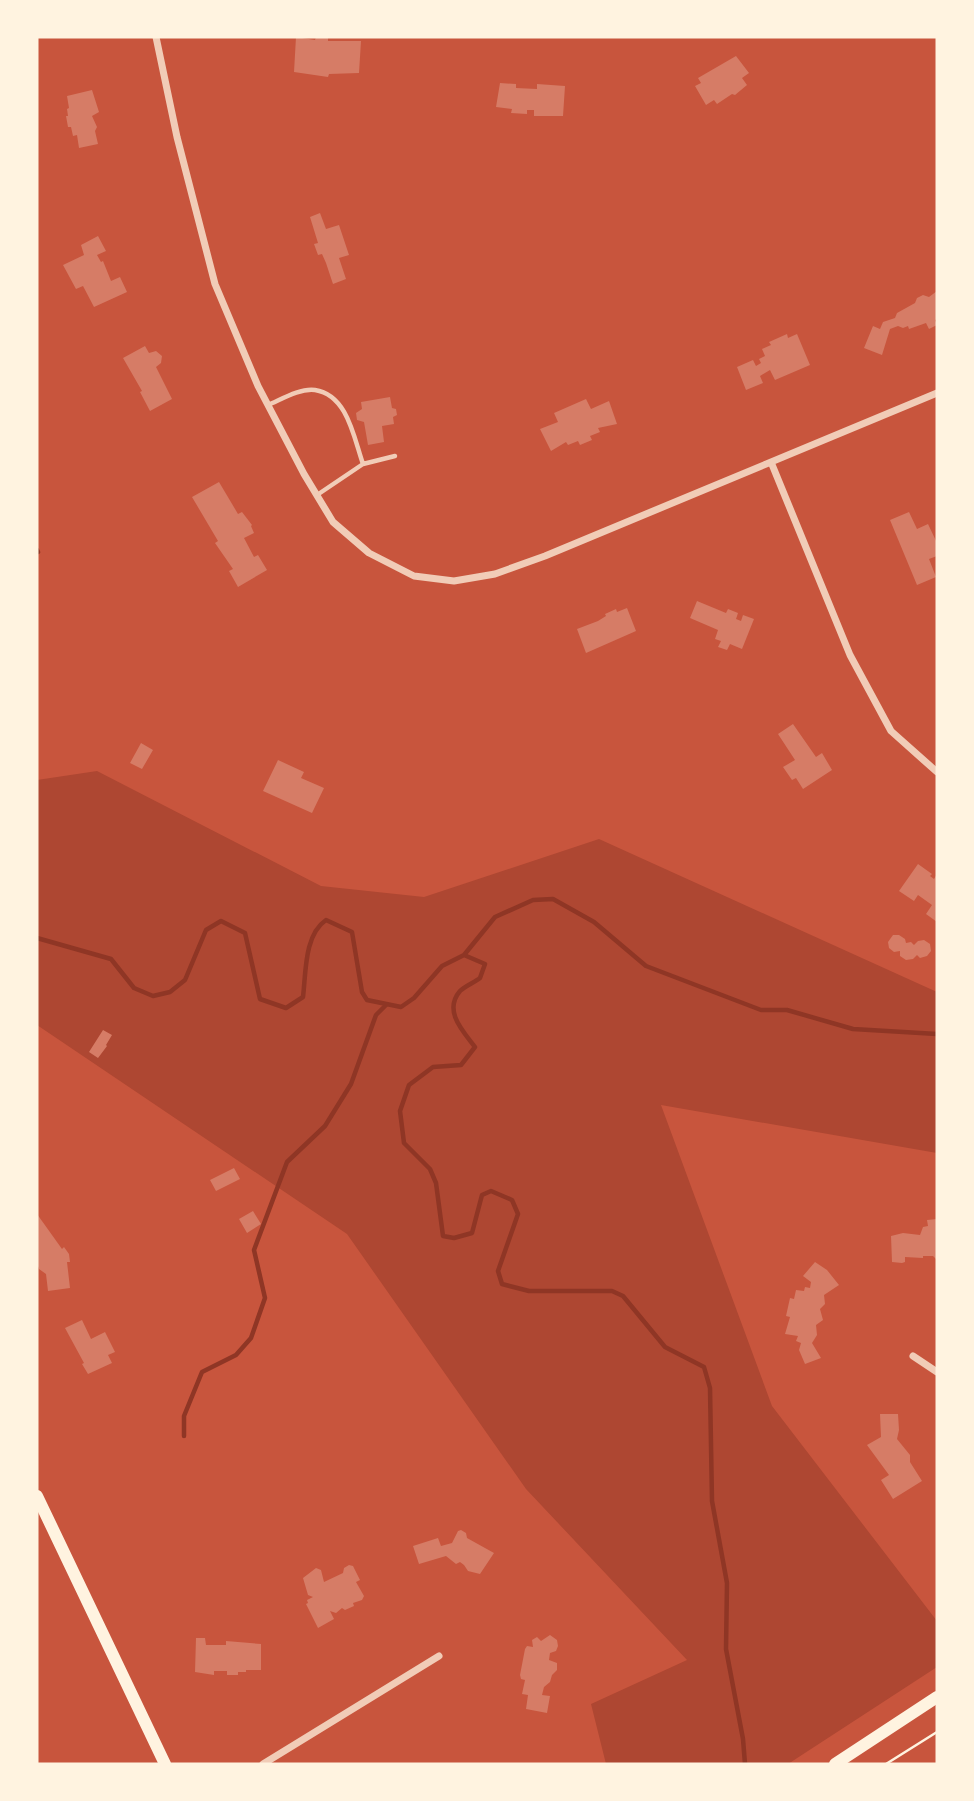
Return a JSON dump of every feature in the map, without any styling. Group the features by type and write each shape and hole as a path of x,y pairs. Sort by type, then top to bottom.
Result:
{"main road":[{"path":"37,1496 165,1764"},
{"path":"835,1764 937,1697"}],"street":[{"path":"156,37 177,136 215,284 268,405 333,522 369,553 414,576 454,581 495,574 545,556 937,393"},
{"path":"771,462 850,655 891,730 937,772"},
{"path":"913,1356 937,1372"},
{"path":"263,1764 439,1656"}],"lane":[{"path":"268,405 300,392 315,390 328,395 343,407 363,464"},
{"path":"317,495 363,464 395,456"}],"path":[{"path":"886,1764 937,1732"}],"shaded area":[{"path":"97,771 321,886 424,897 599,839 937,992 937,1153 661,1105 772,1406 937,1621 937,1667 788,1764 606,1764 591,1704 687,1660 526,1489 347,1234 37,1025 37,780"}],"building":[{"path":"296,37 361,41 359,73 329,74 328,77 294,72"},
{"path":"736,56 749,73 742,78 747,85 717,104 714,100 706,105 695,86 701,83 698,78"},
{"path":"500,83 516,84 516,88 537,89 537,84 565,86 563,116 534,116 534,110 527,110 527,114 511,113 512,109 496,107"},
{"path":"92,90 99,112 92,116 97,127 95,131 98,144 79,148 77,135 73,136 71,127 68,127 67,96"},
{"path":"320,213 326,229 339,225 349,255 339,258 346,279 333,284 322,254 318,255 314,244 318,243 310,217"},
{"path":"98,236 106,251 97,255 101,262 103,261 111,281 120,277 127,292 94,307 83,286 76,289 63,265 84,255 81,245"},
{"path":"937,291 937,325 929,329 926,323 909,329 908,326 898,326 890,329 882,355 864,348 873,326 880,329 883,322 895,318 897,313 915,303 917,298 923,295 929,297"},
{"path":"787,334 788,338 797,334 810,365 775,380 770,370 760,376 763,383 746,390 737,367 753,360 756,366 761,363 759,359 765,356 762,349 771,345 769,342"},
{"path":"145,346 149,353 156,351 162,356 161,363 156,367 172,399 150,411 123,358"},
{"path":"390,397 392,408 396,409 397,415 393,417 394,424 382,426 384,442 368,445 364,422 357,420 356,413 362,409 361,402"},
{"path":"586,399 591,409 609,401 617,424 598,428 600,432 590,436 592,440 580,445 578,441 568,445 566,442 551,451 540,429 558,422 554,413"},
{"path":"219,482 238,514 242,512 252,525 254,533 244,538 254,557 258,555 267,570 238,587 229,571 233,569 215,543 218,541 192,497"},
{"path":"909,512 917,529 928,524 937,543 937,556 929,559 936,577 917,585 890,520"},
{"path":"697,601 726,613 728,609 738,613 736,619 741,621 743,615 754,619 742,649 730,644 727,650 718,647 721,641 715,639 718,630 690,618"},
{"path":"627,608 636,631 586,653 577,629 598,621 616,609 617,612"},
{"path":"793,724 816,757 822,753 832,770 803,789 796,778 792,780 783,767 795,760 778,734"},
{"path":"141,743 153,750 142,769 130,763"},
{"path":"278,760 304,772 301,778 324,788 312,813 263,791"},
{"path":"918,864 932,874 930,876 934,879 937,874 937,922 926,914 932,905 918,895 914,901 899,891"},
{"path":"893,935 899,935 906,943 911,942 914,945 924,940 930,944 931,951 927,956 920,958 917,955 906,960 900,956 900,951 894,952 889,948 888,942"},
{"path":"103,1030 112,1035 98,1058 89,1052"},
{"path":"234,1168 240,1179 216,1191 210,1180"},
{"path":"253,1211 261,1224 247,1233 239,1219"},
{"path":"37,1214 62,1249 64,1247 69,1254 70,1262 67,1262 70,1288 48,1291 46,1274 39,1269 37,1263"},
{"path":"937,1219 937,1260 933,1256 923,1256 905,1257 905,1262 902,1263 892,1262 891,1236 903,1233 920,1235 923,1227 928,1226 927,1220"},
{"path":"815,1262 827,1270 839,1285 824,1295 825,1304 820,1309 823,1320 816,1325 817,1335 812,1343 821,1358 805,1364 799,1350 801,1343 796,1341 798,1336 785,1334 790,1317 786,1316 790,1298 794,1299 796,1290 804,1291 805,1287 810,1288 811,1282 803,1276"},
{"path":"82,1320 91,1339 105,1332 115,1352 108,1355 112,1363 88,1374 65,1328"},
{"path":"880,1414 898,1414 897,1439 910,1455 910,1462 922,1481 893,1499 881,1480 889,1475 867,1445 881,1437"},
{"path":"461,1530 466,1533 467,1538 494,1553 480,1574 468,1571 460,1562 456,1564 446,1556 419,1564 413,1546 438,1538 441,1546 452,1543"},
{"path":"353,1566 360,1580 356,1582 364,1596 362,1600 353,1603 354,1606 345,1610 342,1608 336,1613 330,1611 334,1619 318,1628 306,1604 307,1600 313,1597 308,1595 303,1578 316,1568 321,1570 324,1582 343,1573 344,1568"},
{"path":"550,1635 557,1640 558,1646 556,1651 550,1653 549,1660 557,1663 557,1670 544,1687 542,1695 550,1696 547,1713 526,1709 528,1695 522,1694 525,1680 521,1679 520,1675 527,1646 533,1647 532,1640 537,1637 541,1641"},
{"path":"196,1638 205,1638 206,1645 226,1645 226,1641 261,1644 261,1670 246,1670 238,1672 238,1675 227,1675 227,1671 214,1671 214,1675 195,1672"}],"waterway":[{"path":"37,938 111,959 134,988 153,996 170,992 185,980 206,930 221,921 245,933 260,999 286,1008 303,997 310,945 319,927 326,920 352,932 362,992 367,1000 401,1007 414,998 442,966 464,955 495,917 533,900 553,899 594,922 646,966 761,1010 787,1010 853,1029 937,1034"},
{"path":"464,955 485,964 480,978 460,991 453,1006 457,1020 475,1047 461,1065 433,1067 409,1085 400,1111 404,1143 430,1169 436,1183 443,1236 454,1238 472,1233 482,1195 491,1191 512,1200 518,1214 498,1271 502,1284 529,1291 612,1291 623,1296 665,1347 704,1367 710,1388 712,1501 727,1583 726,1649 743,1739 745,1764"},
{"path":"184,1436 184,1416 202,1372 236,1355 251,1338 265,1298 254,1250 287,1162 325,1126 351,1084 376,1015 386,1005"}]}
